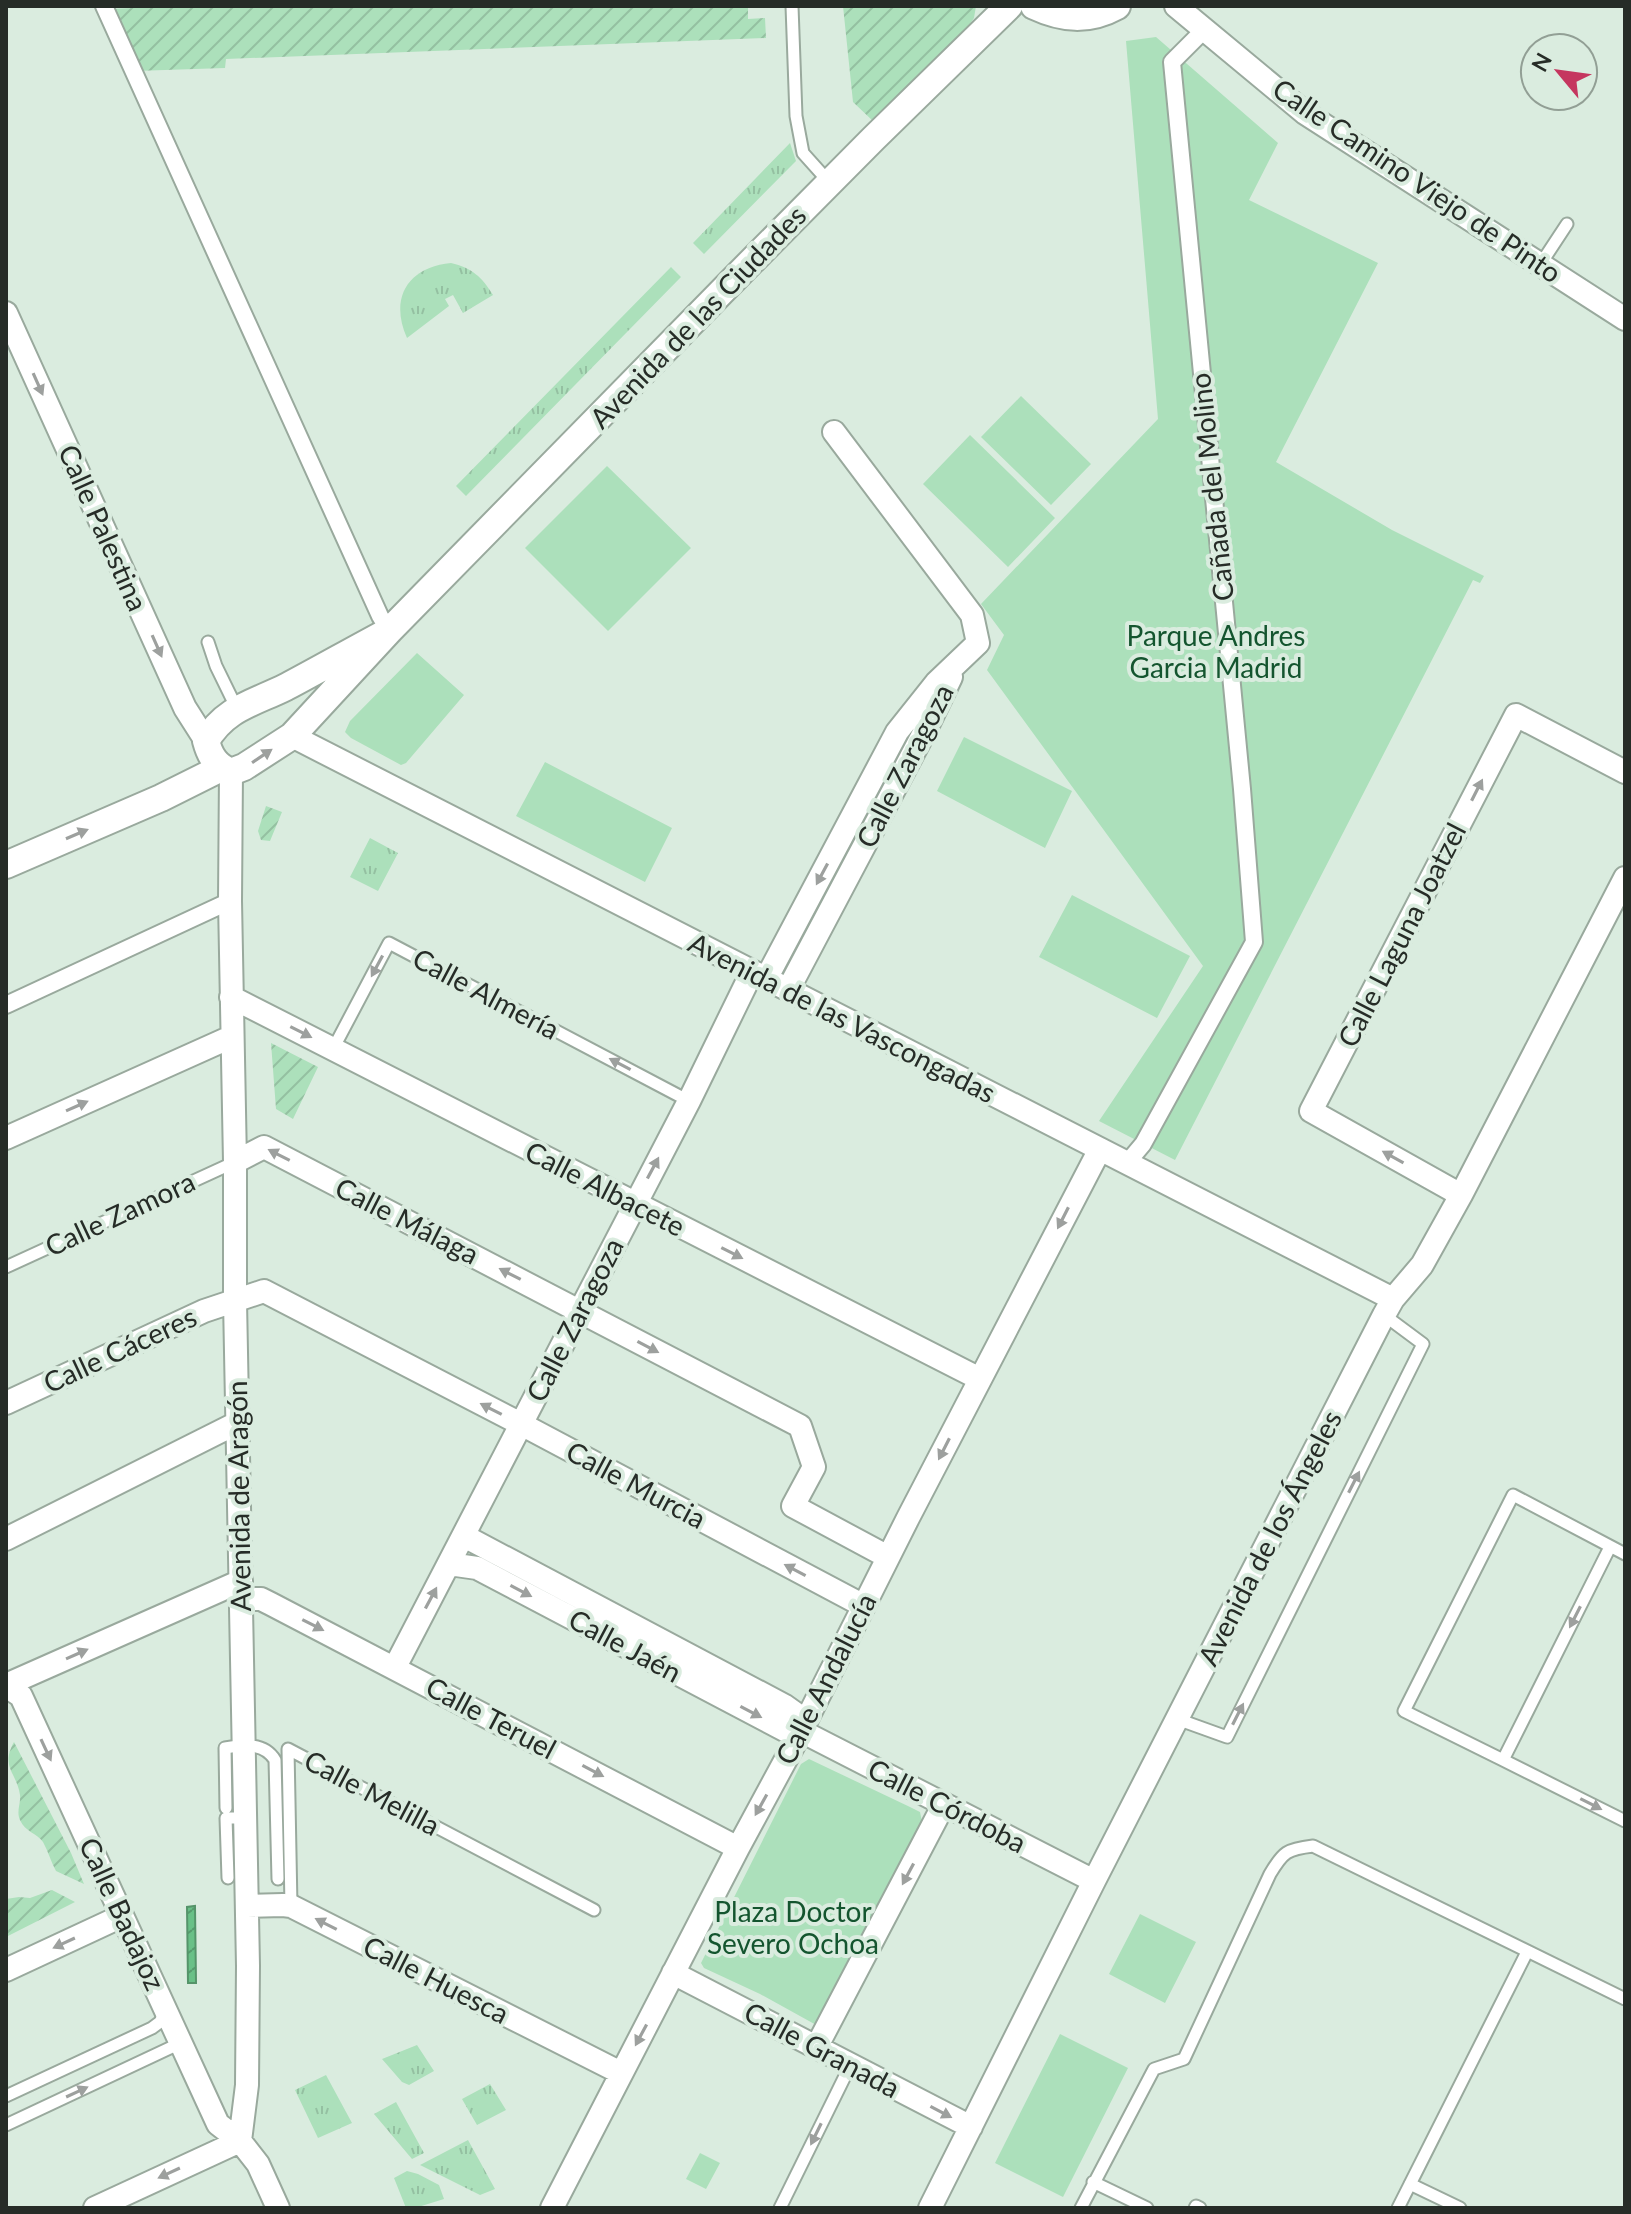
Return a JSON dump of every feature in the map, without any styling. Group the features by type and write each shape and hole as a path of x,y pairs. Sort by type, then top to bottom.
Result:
{"street":[{"path":"104,6 389,631"},
{"name":"Avenida de las Ciudades","path":"6,865 226,770 244,767 299,729 389,631 830,182 1009,6"},
{"path":"1034,6 1052,15 1079,18 1117,6"},
{"name":"Calle Camino Viejo de Pinto","path":"1176,6 1305,113 1625,319"},
{"name":"Cañada del Molino","path":"1127,1163 1143,1144 1254,942 1172,62 1204,30"},
{"name":"Calle Palestina","path":"6,313 185,708 206,741"},
{"name":"Calle Zaragoza","path":"395,1667 634,1203 897,732 936,683 978,643 972,615 834,432"},
{"name":"Avenida de las Ciudades","path":"206,741 222,719 237,709 389,631"},
{"name":"Calle Zaragoza","path":"788,990 944,694 953,668"},
{"path":"286,686 296,690 305,707 299,729"},
{"name":"Calle Laguna Joatzel","path":"1461,1195 1311,1111 1516,715 1625,772"},
{"name":"Avenida de las Vascongadas","path":"299,729 759,975 1127,1163 1388,1307"},
{"path":"206,741 210,755 226,770"},
{"name":"Avenida de Aragón","path":"226,770 243,1745 236,1813 247,1906 247,2085 240,2141"},
{"name":"Avenida de los Ángeles","path":"930,2208 1388,1307 1422,1265 1461,1195 1625,878"},
{"path":"6,1005 230,901"},
{"name":"Calle Albacete","path":"231,997 980,1379"},
{"path":"6,1138 231,1037"},
{"name":"Calle Málaga","path":"235,1162 264,1147 579,1310"},
{"name":"Calle Andalucía","path":"552,2208 1100,1149"},
{"name":"Calle Murcia","path":"235,1301 264,1291 864,1606"},
{"name":"Calle Cáceres","path":"6,1403 204,1311 235,1301"},
{"path":"579,1310 800,1426 814,1467 793,1506 888,1557"},
{"path":"6,1539 237,1423"},
{"name":"Calle Jaén","path":"464,1536 785,1706 802,1730"},
{"name":"Calle Jaén","path":"449,1564 477,1568 802,1730"},
{"path":"6,1686 241,1590"},
{"name":"Calle Teruel","path":"241,1590 395,1667 738,1848"},
{"name":"Calle Badajoz","path":"6,1686 21,1696 218,2124 240,2141"},
{"name":"Calle Córdoba","path":"802,1730 1094,1881"},
{"path":"817,2046 944,1804"},
{"name":"Calle Huesca","path":"247,1906 291,1906 621,2073"},
{"path":"6,1970 122,1916"},
{"name":"Calle Granada","path":"673,1973 971,2127"},
{"path":"202,2089 221,2094 247,2085"},
{"path":"213,2152 220,2134 218,2124"},
{"path":"95,2208 240,2141 258,2164 278,2208"}],"lane":[{"path":"792,6 796,116 803,153 830,182"},
{"path":"1540,265 1567,224"},
{"path":"208,642 237,709"},
{"name":"Calle Almería","path":"333,1049 389,943 689,1101"},
{"name":"Calle Zamora","path":"6,1267 235,1162"},
{"path":"1177,1719 1227,1737 1423,1344 1388,1307"},
{"path":"1625,1554 1513,1495 1404,1711 1625,1821"},
{"path":"1503,1760 1610,1547"},
{"path":"243,1745 261,1748 275,1760 278,1879"},
{"name":"Calle Melilla","path":"291,1906 288,1749 594,1910"},
{"path":"228,1878 226,1818 236,1813"},
{"path":"1081,2208 1154,2069 1184,2059 1270,1874 1281,1856 1293,1848 1313,1846 1625,1999"},
{"path":"1398,2208 1527,1952"},
{"path":"6,2096 152,2028 160,2022 166,2010"},
{"path":"6,2125 172,2047 183,2046"},
{"path":"780,2208 851,2064"},
{"path":"1093,2182 1147,2208"},
{"path":"1410,2184 1460,2208"}],"green space":[{"path":"184,6 748,6 748,19 765,18 766,38 226,59 225,68 135,71 107,9"},
{"path":"843,6 976,6 974,18 965,31 874,122 853,102"},
{"name":"Parque Andres Garcia Madrid","path":"1156,37 1278,143 1249,200 1378,263 1276,462 1392,530 1484,576 1480,583 1473,580 1175,1160 1099,1121 1203,966 987,670 1004,635 981,604 1158,419 1126,41"},
{"path":"790,143 796,161 704,254 693,243"},
{"path":"451,263 476,274 493,295 463,313 453,295 445,299 449,306 407,338 400,310 406,287 423,271"},
{"path":"671,267 681,277 466,496 456,486"},
{"path":"1021,396 1091,464 1051,505 981,437"},
{"path":"970,435 1055,518 1008,567 923,484"},
{"path":"607,466 691,548 608,631 525,548"},
{"path":"417,653 464,695 401,765 345,732 350,721"},
{"path":"964,737 1072,791 1045,848 937,791"},
{"path":"545,762 672,828 645,882 516,816"},
{"path":"266,806 282,812 270,841 261,840 258,831"},
{"path":"370,838 398,853 378,891 350,877"},
{"path":"1072,895 1190,956 1157,1018 1039,957"},
{"path":"271,1043 318,1067 293,1119 276,1109"},
{"path":"14,1742 84,1884 56,1871 43,1842 20,1820 20,1795 9,1764"},
{"name":"Plaza Doctor Severo Ochoa","path":"809,1759 920,1812 922,1822 818,2026 704,1968 701,1963 801,1764"},
{"path":"52,1890 75,1902 6,1937 6,1899 30,1898"},
{"path":"1140,1914 1196,1942 1165,2003 1109,1974"},
{"path":"1060,2034 1128,2068 1063,2197 995,2163"},
{"path":"417,2045 434,2071 409,2085 402,2082 382,2059"},
{"path":"326,2075 352,2123 318,2138 295,2090"},
{"path":"490,2084 506,2110 477,2125 462,2099"},
{"path":"396,2102 424,2153 412,2159 374,2114"},
{"path":"468,2140 495,2189 480,2195 420,2165"},
{"path":"700,2153 720,2163 706,2189 686,2179"},
{"path":"407,2171 439,2185 444,2199 406,2208 394,2178"}],"water":[{"path":"195,1906 196,1983 188,1983 187,1907"}]}
